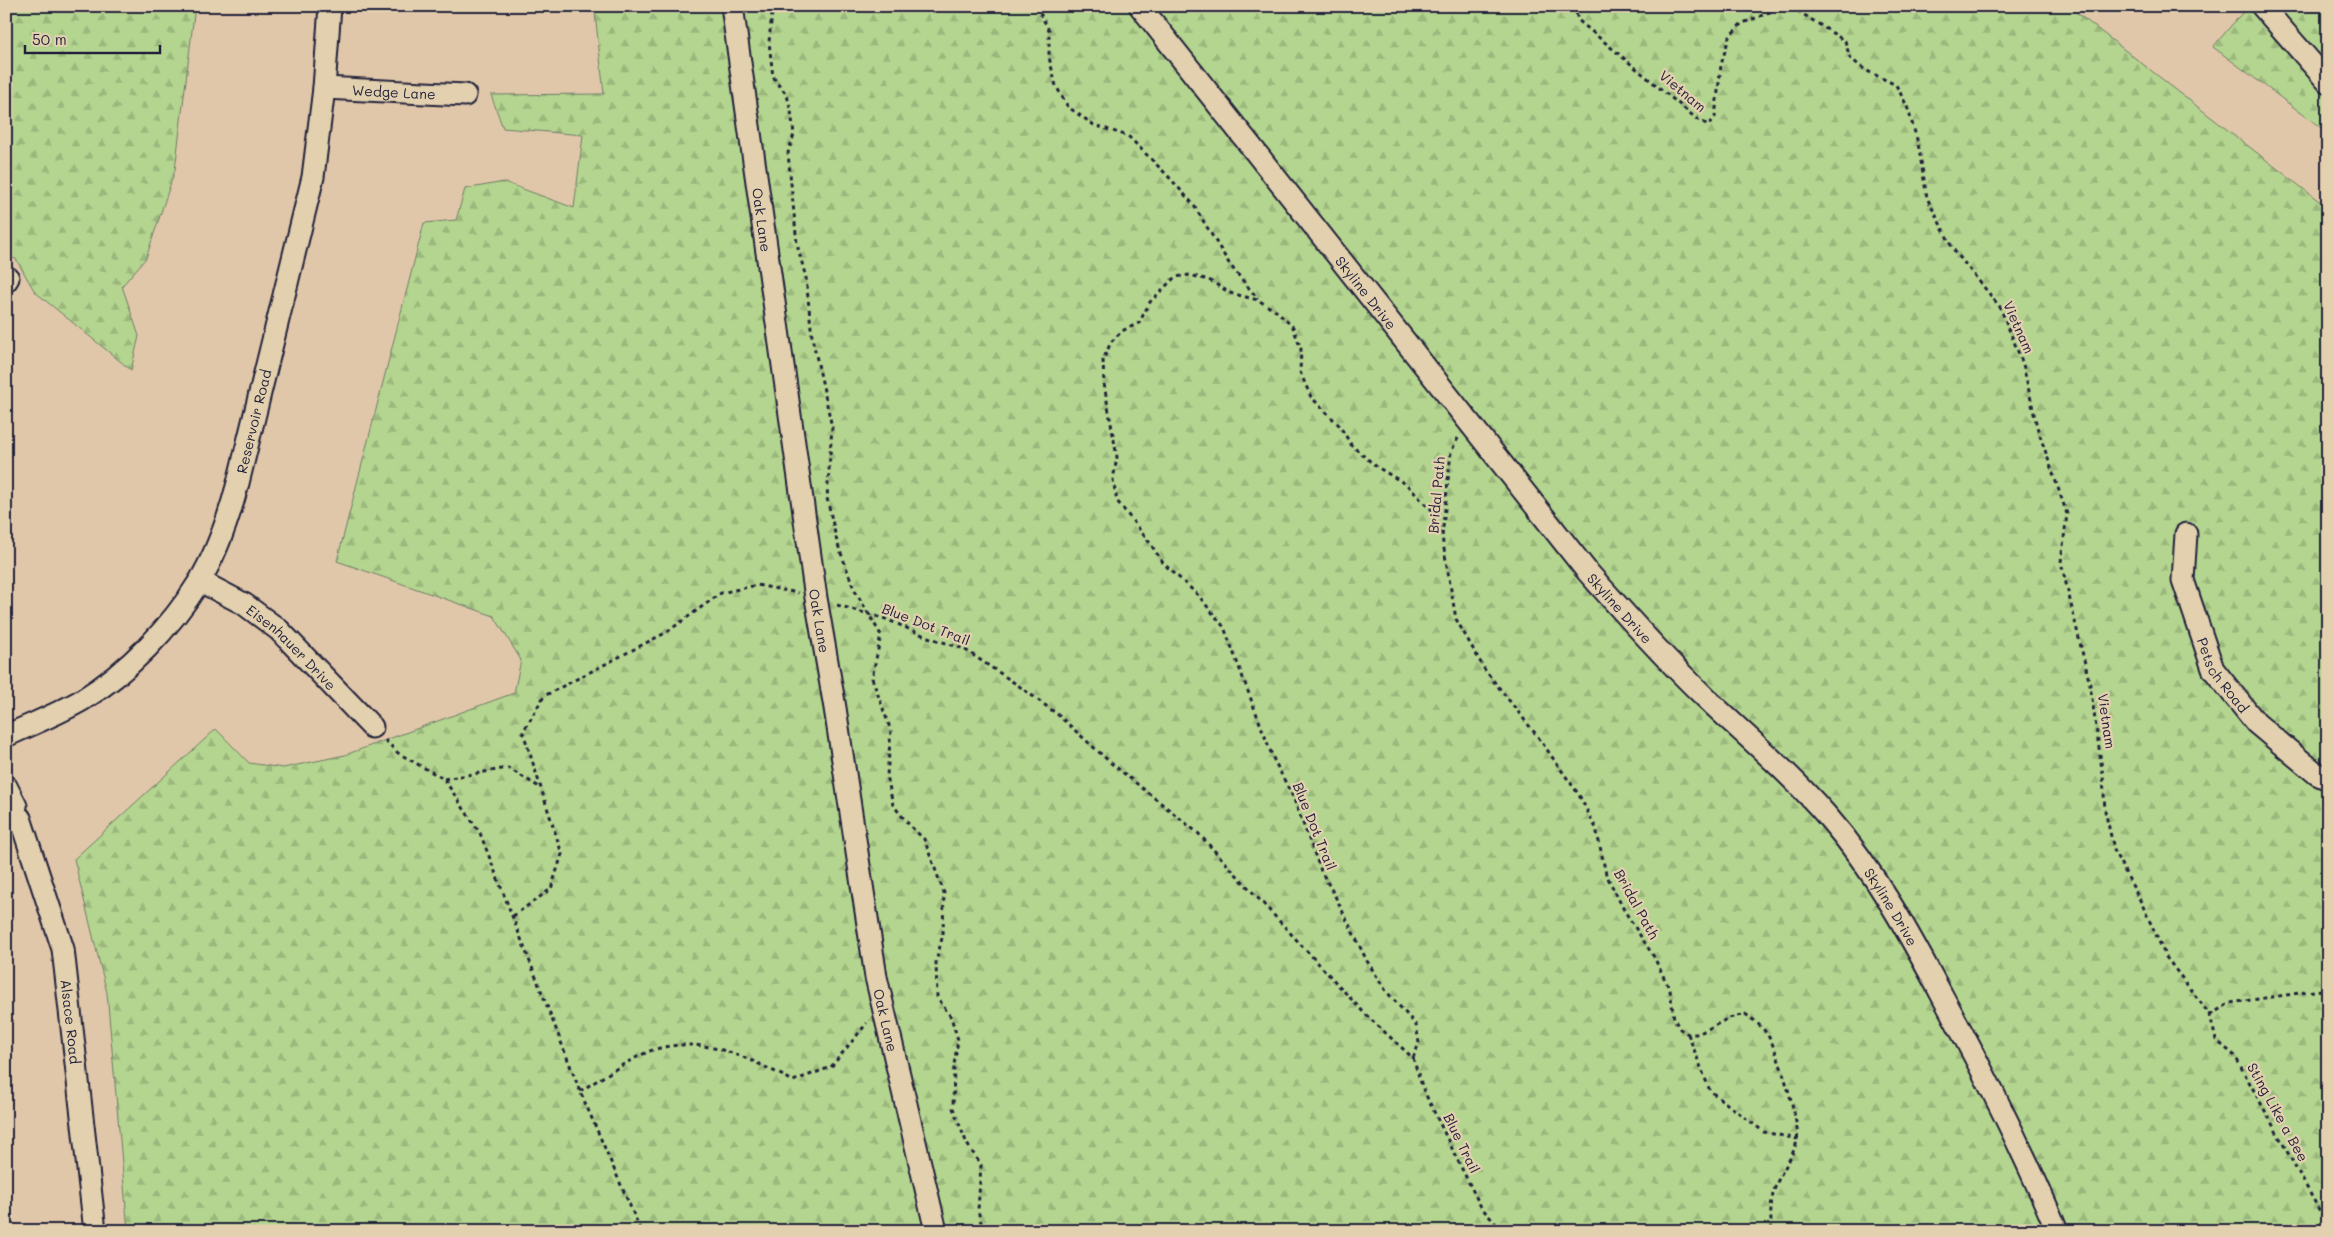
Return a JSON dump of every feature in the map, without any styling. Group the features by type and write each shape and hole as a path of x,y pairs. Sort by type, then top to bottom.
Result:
{"street":[{"name":"Reservoir Road","path":"6,736 56,714 82,700 106,683 154,638 182,606 200,581 223,532 238,483 313,176 324,88 330,6"},
{"name":"Oak Lane","path":"732,6 816,598 835,708 876,977 936,1231"},
{"name":"Skyline Drive","path":"1140,6 1586,570 1639,631 1708,699 1779,764 1829,817 1869,870 1921,956 1994,1093 2030,1167 2057,1231"},
{"path":"2262,6 2328,82"},
{"name":"Wedge Lane","path":"324,88 465,95"},
{"name":"Petsch Road","path":"2186,534 2183,580 2212,669 2256,723 2317,774 2328,779"},
{"name":"Eisenhauer Drive","path":"200,581 244,604 279,630 372,727"},
{"name":"Alsace Road","path":"6,786 18,812 63,949 95,1231"}],"path":[{"path":"774,6 769,42 772,77 787,95 791,111 794,134 788,153 797,244 806,278 812,337 832,427 827,498 837,542 854,589 880,635 872,678 892,731 887,775 893,805 910,826 924,838 944,893 943,934 936,962 937,997 951,1017 958,1040 954,1065 953,1108 966,1144 981,1166 978,1210 983,1231"},
{"path":"1036,6 1049,30 1049,57 1056,86 1068,107 1094,125 1128,136 1193,204 1230,265 1258,300"},
{"name":"Vietnam","path":"1574,6 1578,20 1698,120 1709,124 1715,117 1721,65 1729,37 1740,24 1777,9 1795,9 1845,41 1850,58 1864,70 1896,86 1907,106 1918,143 1926,198 1953,249 2000,307 2004,315 2023,364 2037,427 2067,514 2061,562 2090,685 2103,776 2105,811 2115,853 2166,956 2210,1015"},
{"name":"Blue Dot Trail","path":"513,916 551,889 562,854 523,732 544,696 667,632 721,592 757,585 786,590 868,614 964,649 1019,686 1056,714 1111,763 1198,833 1365,1014 1413,1058 1419,1042 1416,1025 1386,991 1367,961 1321,871 1293,796 1273,758 1240,676 1224,627 1198,595 1163,563 1132,519 1116,501 1113,480 1117,457 1104,384 1103,360 1110,342 1122,331 1139,322 1150,302 1175,277 1190,275 1208,280 1230,293 1258,300 1276,311 1292,327 1301,349 1300,372 1312,397 1339,426 1352,446 1377,467 1406,485 1427,506 1443,518"},
{"name":"Bridal Path","path":"1461,433 1450,452 1442,537 1456,619 1485,670 1538,737 1579,795 1596,828 1606,874 1624,910 1654,957 1670,990 1674,1019 1680,1029 1688,1034 1710,1091 1764,1132 1798,1139"},
{"path":"372,727 398,753 444,780 480,833 580,1091 641,1231"},
{"path":"444,780 508,768 542,788"},
{"path":"2210,1015 2230,1003 2328,990"},
{"path":"580,1091 650,1051 690,1044 743,1055 793,1081 831,1068 868,1022 884,1013"},
{"path":"1688,1034 1698,1034 1729,1018 1745,1014 1759,1023 1771,1042 1798,1123 1798,1139 1789,1162 1775,1186 1770,1215 1772,1231"},
{"name":"Sting Like a Bee","path":"2210,1015 2216,1040 2234,1056 2323,1217 2328,1221"},
{"name":"Blue Trail","path":"1413,1058 1423,1089 1481,1207 1502,1231"}],"green space":[{"path":"6,6 195,6 175,170 146,258 122,286 139,336 131,370 35,292 16,259 6,256"},
{"path":"589,6 2068,6 2328,208 2328,1231 128,1231 107,993 74,859 216,729 249,763 283,768 345,755 514,693 521,660 494,616 337,561 424,223 456,220 465,189 504,182 574,208 583,135 503,128 491,95 604,94 595,13"},
{"path":"2248,6 2328,6 2328,133 2213,47"}]}
